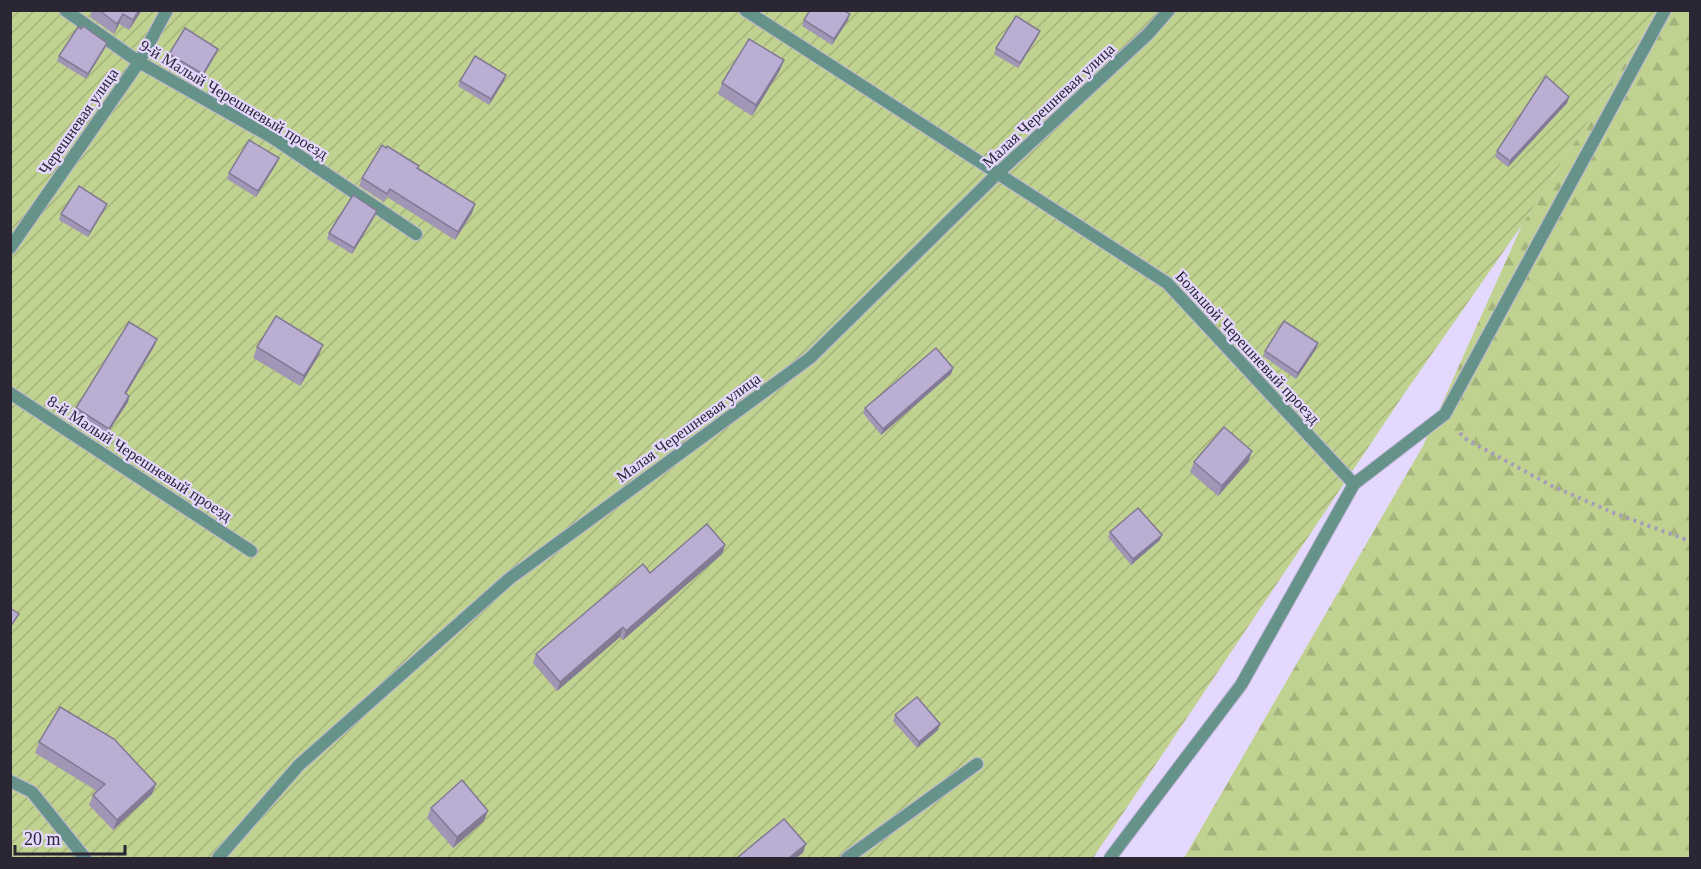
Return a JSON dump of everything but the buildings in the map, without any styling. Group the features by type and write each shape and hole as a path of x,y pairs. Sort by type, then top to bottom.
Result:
{"lane":[{"name":"9-й Малый Черешневый проезд","path":"64,10 139,62 273,138 416,234"},
{"name":"Черешневая улица","path":"10,248 139,62 167,10"},
{"name":"Большой Черешневый проезд","path":"744,10 1167,283 1354,484"},
{"name":"Малая Черешневая улица","path":"218,858 299,765 509,579 810,358 997,174 1148,34 1169,10"},
{"path":"1110,858 1241,686 1354,484 1445,414 1665,10"},
{"name":"8-й Малый Черешневый проезд","path":"10,393 251,551"},
{"path":"847,858 977,764"},
{"path":"10,781 32,792 85,858"}],"path":[{"path":"1445,414 1464,438 1552,486 1614,513 1690,541"}],"green space":[{"path":"10,11 1658,11 1522,225 1404,394 1093,858 11,858"},
{"path":"1658,11 1690,11 1690,858 1184,858 1423,446 1522,225"}]}
